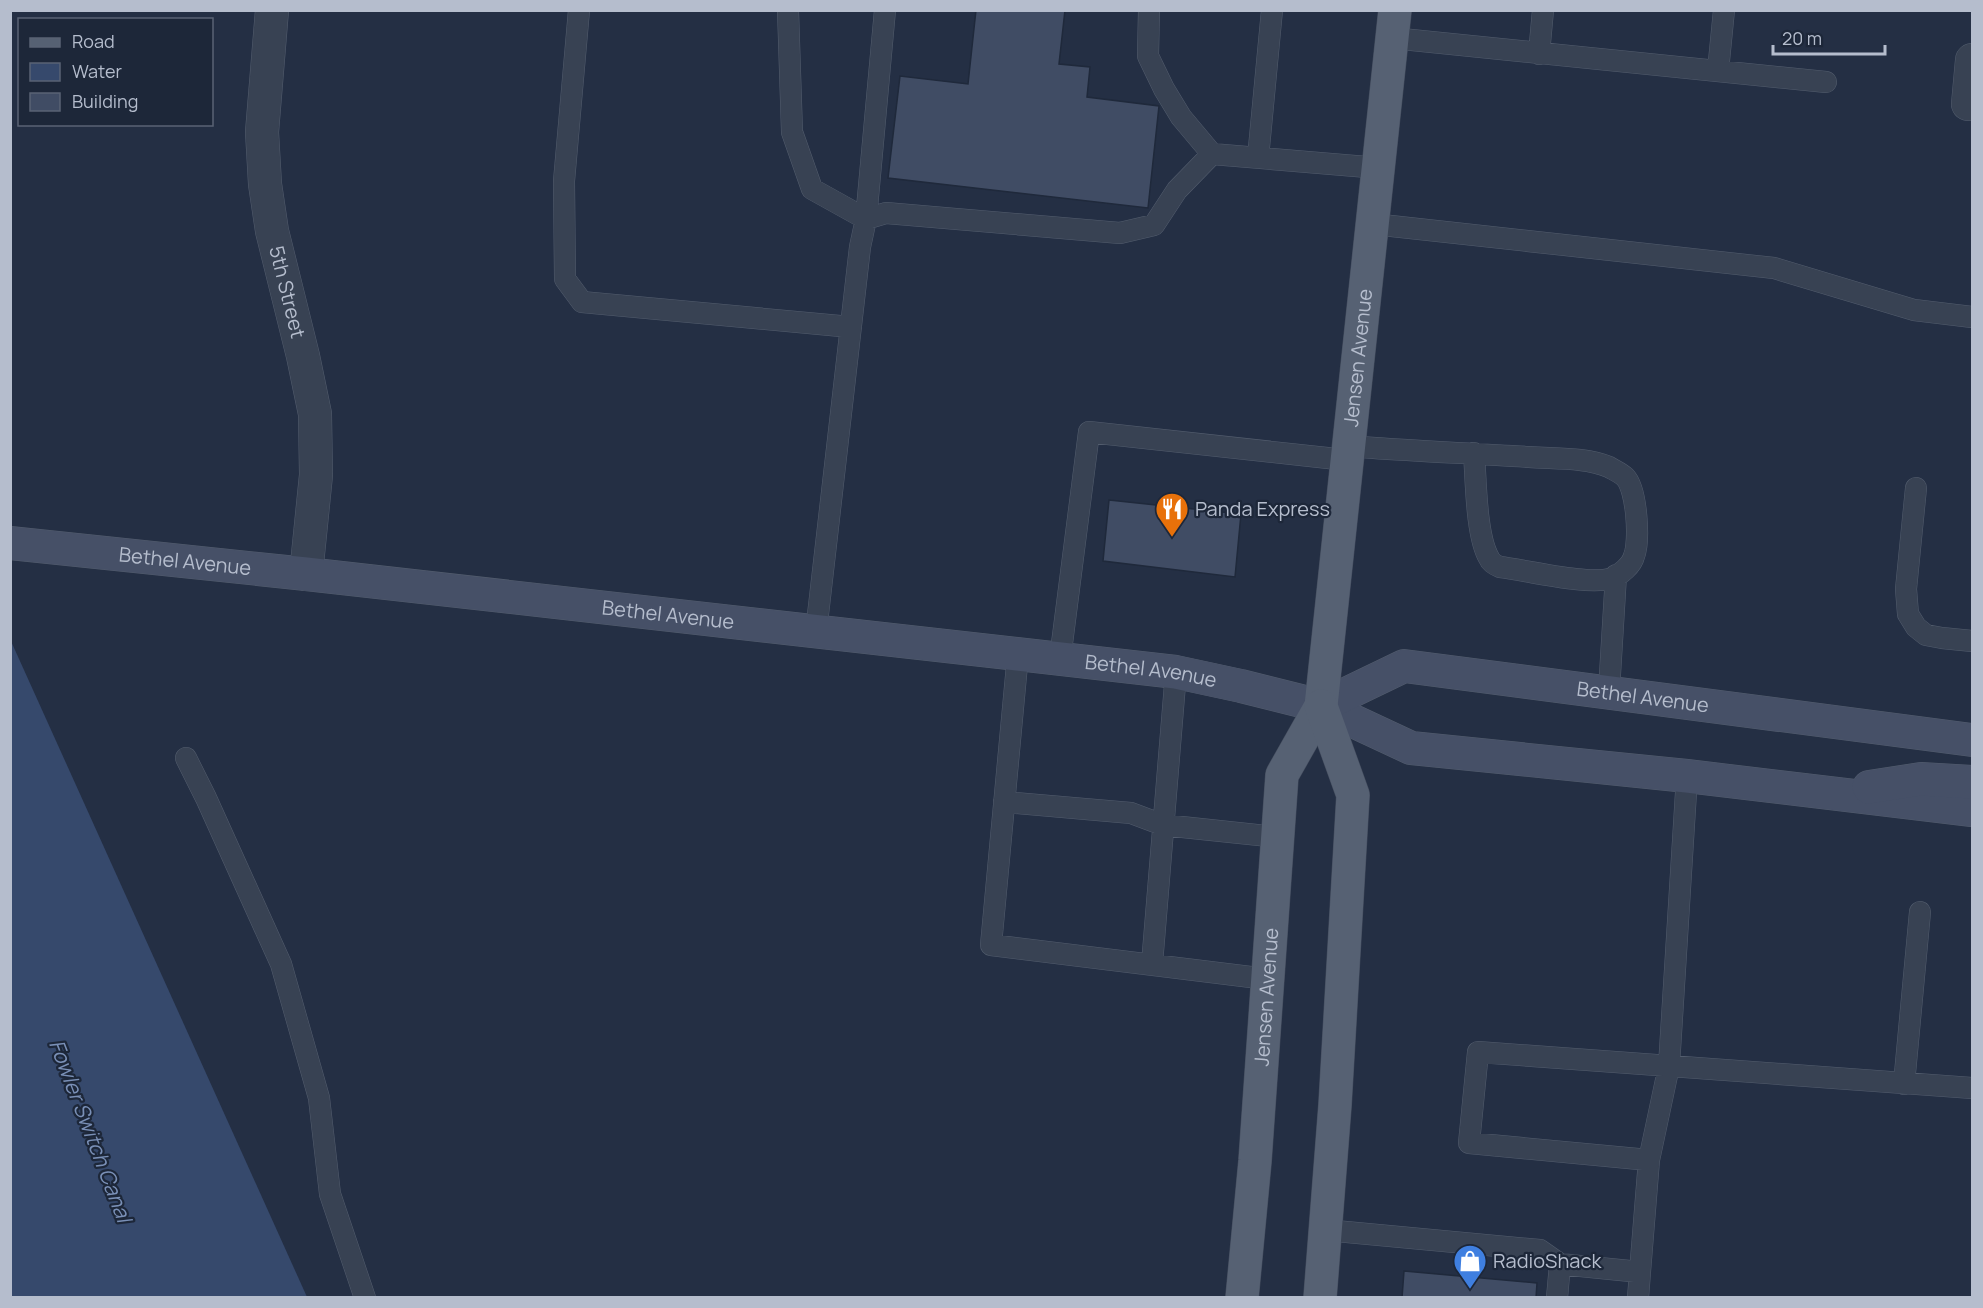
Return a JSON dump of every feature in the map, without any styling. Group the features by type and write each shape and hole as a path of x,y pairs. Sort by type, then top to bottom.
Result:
{"main road":[{"name":"Jensen Avenue","path":"1242,1298 1255,1161 1282,775 1321,706 1394,24"},
{"name":"Bethel Avenue","path":"10,543 1176,672 1321,706 1411,748 1687,776 1972,810"},
{"name":"Bethel Avenue","path":"1321,706 1404,666 1972,740"},
{"name":"Jensen Avenue","path":"1320,1298 1335,1105 1353,795 1321,706"},
{"path":"1826,793 1921,779 1972,782"}],"street":[{"name":"5th Street","path":"272,10 262,132 265,184 272,231 315,414 316,475 306,574"},
{"path":"1968,104 1972,60"}],"lane":[{"path":"579,10 564,181 564,268 565,279 582,302 851,327"},
{"path":"788,10 792,132 812,189 866,219 886,213 1120,233 1154,225 1177,190 1212,154"},
{"path":"816,632 860,247 866,219 885,10"},
{"path":"1149,10 1148,56 1181,117 1212,154 1379,168"},
{"path":"1258,158 1272,10"},
{"path":"1539,54 1543,10"},
{"path":"1718,71 1724,10"},
{"path":"1394,24 1539,54 1826,82"},
{"path":"1372,224 1774,268 1914,310 1972,317"},
{"path":"1060,659 1089,432 1347,453 1474,453 1595,462 1625,477 1634,500 1637,516 1634,556 1627,568 1611,578 1581,580 1500,567 1492,563 1481,533 1474,453"},
{"path":"1916,488 1906,590 1908,614 1916,627 1926,635 1972,641"},
{"path":"1609,691 1616,575"},
{"path":"1018,654 991,945 1267,979"},
{"path":"1152,964 1176,672"},
{"path":"186,758 281,964 319,1098 330,1194 365,1298"},
{"path":"1638,1298 1648,1160 1669,1066 1687,776"},
{"path":"1004,802 1131,813 1163,825 1277,837"},
{"path":"1904,1084 1920,912"},
{"path":"1648,1160 1469,1143 1478,1052 1972,1088"},
{"path":"1325,1230 1540,1250 1560,1264 1640,1272"},
{"path":"1557,1298 1560,1264"}],"water":[{"name":"Fowler Switch Canal","path":"10,639 307,1297 11,1297"}],"building":[{"path":"976,10 1065,10 1059,64 1090,67 1087,97 1159,106 1148,208 888,178 900,76 968,84"},
{"name":"Panda Express","path":"1109,500 1241,514 1235,577 1103,561"},
{"name":"RadioShack","path":"1404,1271 1537,1283 1536,1298 1402,1298"}],"place":[{"name":"Panda Express","path":"1172,538"},
{"name":"RadioShack","path":"1470,1290"}]}
